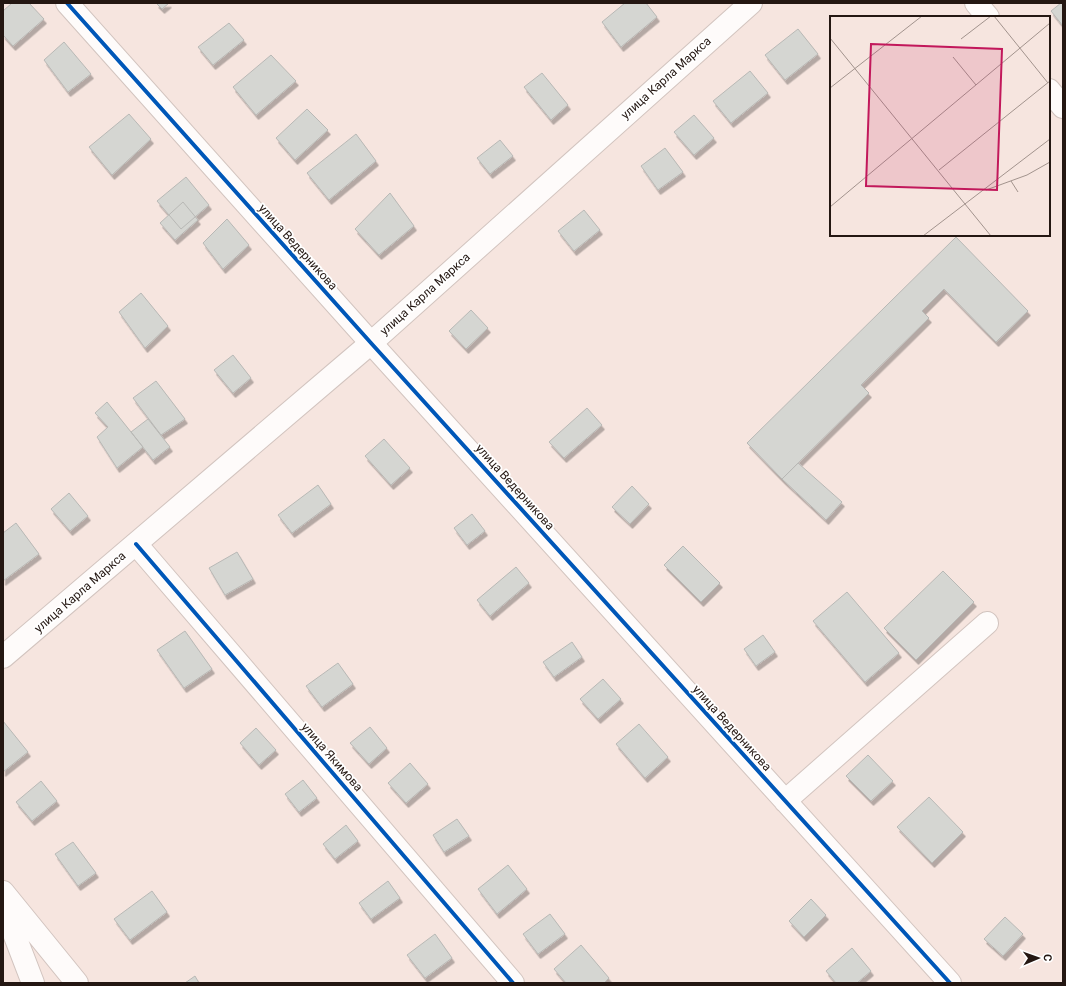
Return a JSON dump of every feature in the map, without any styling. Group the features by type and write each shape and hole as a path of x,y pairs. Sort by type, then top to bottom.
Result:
{"main road":[{"name":"улица Ведерникова","path":"67,3 371,343 950,983"},
{"name":"улица Карла Маркса","path":"3,657 371,343 751,3"},
{"path":"976,3 987,16"},
{"path":"1050,91 1063,107"},
{"name":"улица Якимова","path":"136,544 513,983"},
{"path":"785,801 987,623"},
{"path":"3,892 78,983"},
{"path":"3,905 33,983"}],"building":[{"path":"12,3 29,3 44,19 13,46 3,35 3,11"},
{"path":"156,3 169,3 162,9"},
{"path":"625,3 646,3 657,17 621,47 602,22"},
{"path":"1063,3 1063,26 1051,11"},
{"path":"229,23 244,40 213,65 198,47"},
{"path":"798,29 818,54 785,80 765,55"},
{"path":"64,42 91,74 68,92 44,60"},
{"path":"271,55 296,81 256,115 233,87"},
{"path":"750,71 768,93 731,123 713,101"},
{"path":"542,73 568,105 551,120 524,87"},
{"path":"307,109 328,130 295,160 276,138"},
{"path":"129,114 151,139 112,175 89,147"},
{"path":"694,115 714,138 694,155 674,132"},
{"path":"356,134 376,161 329,200 307,173"},
{"path":"500,140 513,156 490,174 477,158"},
{"path":"665,148 683,172 658,190 641,166"},
{"path":"186,177 209,205 181,229 157,201"},
{"path":"390,193 414,226 379,255 355,229"},
{"path":"183,202 198,220 175,240 160,223"},
{"path":"584,210 600,230 574,251 558,231"},
{"path":"227,219 249,245 223,269 203,243"},
{"path":"956,237 1028,311 996,342 944,289 922,311 929,318 861,385 869,393 782,479 747,443"},
{"path":"141,293 168,326 145,348 119,312"},
{"path":"471,310 488,328 466,349 449,331"},
{"path":"233,355 251,378 233,393 214,370"},
{"path":"156,381 185,419 161,435 133,398"},
{"path":"107,402 143,447 117,468 97,437 108,427 95,413"},
{"path":"587,408 602,425 564,458 549,442"},
{"path":"148,419 170,447 153,460 131,432"},
{"path":"384,439 410,468 391,485 365,456"},
{"path":"798,463 842,502 826,520 782,479"},
{"path":"318,485 331,504 292,533 278,515"},
{"path":"632,486 649,504 630,524 612,507"},
{"path":"69,493 88,516 70,531 51,509"},
{"path":"472,514 485,531 467,545 454,528"},
{"path":"16,523 39,554 3,581 3,533"},
{"path":"683,546 720,583 701,602 664,565"},
{"path":"237,552 253,579 225,595 209,568"},
{"path":"516,567 529,583 490,616 477,600"},
{"path":"943,571 974,602 916,660 884,628"},
{"path":"847,592 899,653 865,682 813,621"},
{"path":"185,631 212,669 184,688 157,650"},
{"path":"763,635 775,652 756,666 744,649"},
{"path":"572,642 582,657 554,677 543,662"},
{"path":"338,663 353,684 322,707 306,686"},
{"path":"603,679 621,699 598,719 580,699"},
{"path":"3,721 28,752 3,772"},
{"path":"639,724 668,757 645,778 616,744"},
{"path":"370,727 387,748 369,764 350,743"},
{"path":"256,728 276,750 259,765 240,743"},
{"path":"868,755 893,781 871,801 846,776"},
{"path":"410,763 428,784 406,803 388,783"},
{"path":"303,780 317,798 299,812 285,794"},
{"path":"41,781 57,801 32,821 16,802"},
{"path":"929,797 963,832 932,863 897,827"},
{"path":"457,819 469,836 444,852 433,835"},
{"path":"346,825 358,841 335,859 323,844"},
{"path":"73,842 96,873 78,886 55,854"},
{"path":"508,865 527,889 497,914 478,889"},
{"path":"388,881 400,898 371,919 359,903"},
{"path":"152,891 167,912 130,940 114,919"},
{"path":"811,899 826,915 804,937 789,921"},
{"path":"550,914 565,934 538,954 523,934"},
{"path":"1005,917 1023,934 1003,956 984,939"},
{"path":"435,934 452,958 425,978 407,955"},
{"path":"581,945 609,978 604,983 566,983 554,969"},
{"path":"852,948 871,971 857,983 836,983 826,971"},
{"path":"195,976 199,983 185,983"}],"cycle path":[{"path":"67,3 371,343 950,983"},
{"path":"136,544 513,983"}]}
